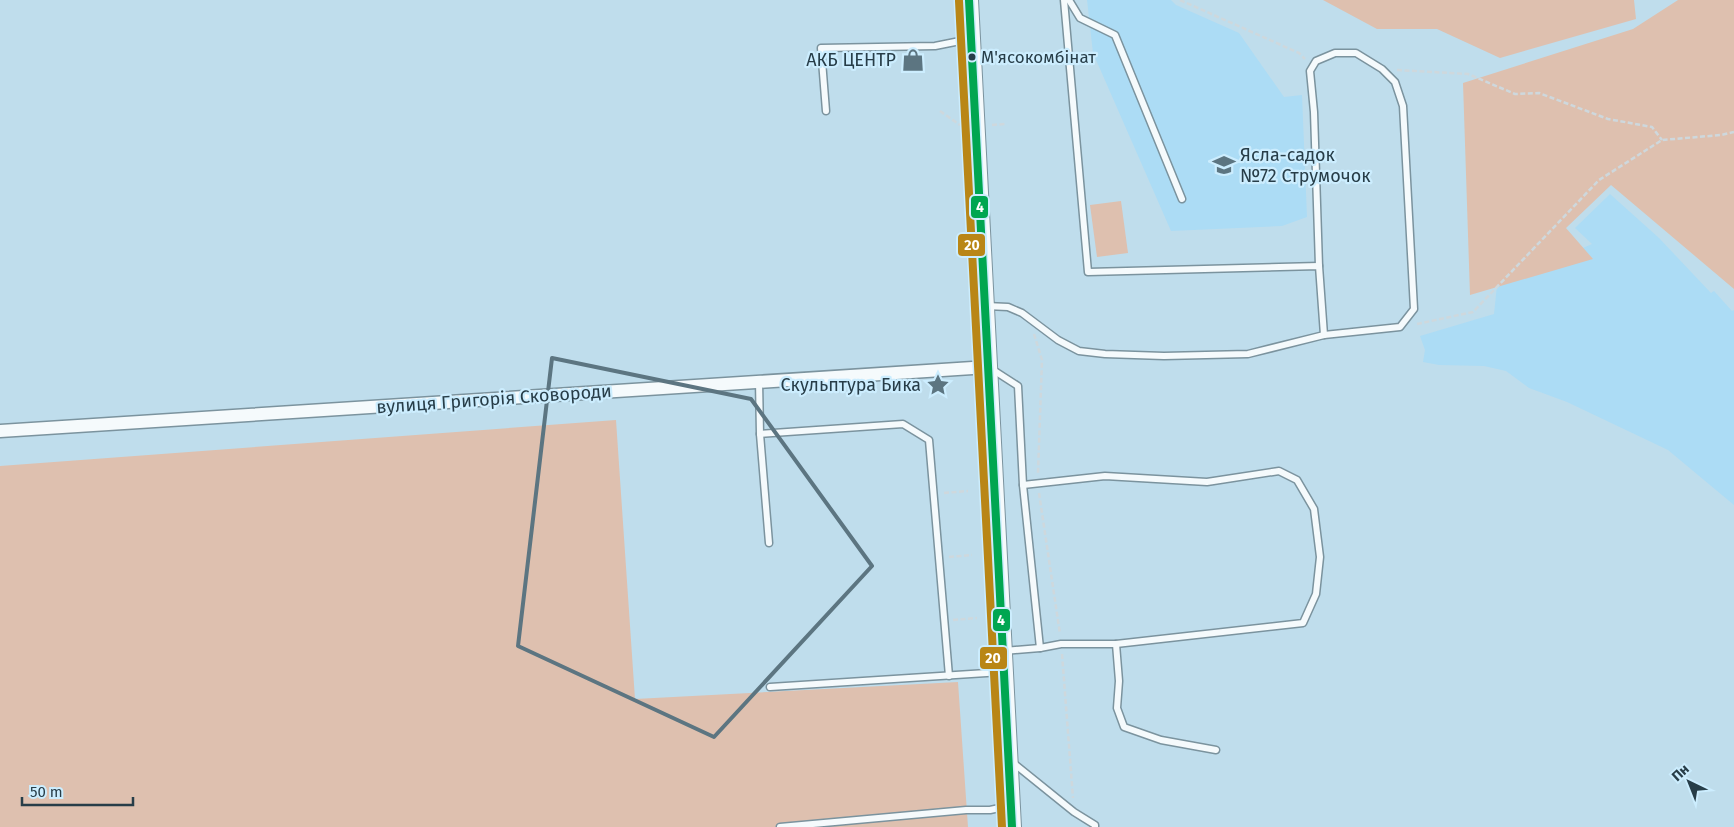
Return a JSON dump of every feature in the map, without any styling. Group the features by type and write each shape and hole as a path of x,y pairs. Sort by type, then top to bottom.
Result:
{"main road":[{"path":"969,0 1012,827"}],"street":[{"name":"вулиця Григорія Сковороди","path":"0,431 988,367"}],"lane":[{"path":"1064,0 1088,272 1319,266"},
{"path":"1069,0 1080,18 1115,35 1182,199"},
{"path":"826,110 821,48 935,46 971,39"},
{"path":"984,305 1008,307 1022,313 1058,340 1079,351 1105,354 1164,356 1248,354 1324,335 1400,327 1414,309 1403,106 1395,82 1382,69 1356,54 1335,53 1316,61 1310,72 1314,112 1319,266 1324,335"},
{"path":"988,367 1018,386 1024,484 1040,648"},
{"path":"759,381 760,434 769,543"},
{"path":"760,434 903,424 929,440 949,676"},
{"path":"1003,651 1061,644 1116,644 1303,623 1316,594 1320,557 1314,508 1297,480 1279,471 1207,482 1105,476 1024,484"},
{"path":"1116,644 1119,681 1117,708 1124,727 1161,740 1216,750"},
{"path":"770,686 949,676 1003,671"},
{"path":"1008,759 1074,812 1095,824 1095,827"},
{"path":"780,827 966,810 990,810 1010,806"}],"path":[{"path":"1180,0 1299,53 1313,66"},
{"path":"1382,69 1468,74 1514,94 1540,93 1608,119 1652,127 1662,140"},
{"path":"940,111 962,126"},
{"path":"991,125 1005,124"},
{"path":"1400,327 1473,312 1599,180 1662,140 1721,136 1734,132"},
{"path":"1022,313 1034,332 1042,360 1038,484 1061,644 1074,812"},
{"path":"934,494 968,491"},
{"path":"939,558 972,555"},
{"path":"944,620 977,618"}],"highlighted area":[{"path":"552,358 751,399 872,566 714,737 518,646"}],"shaded area":[{"name":"Ясла-садок №72 Струмочок","path":"1087,0 1171,0 1176,5 1239,33 1284,97 1302,95 1307,217 1282,226 1171,231 1093,53"},
{"path":"1323,0 1634,0 1636,19 1500,58 1437,29 1377,29"},
{"path":"1678,0 1734,0 1734,289 1611,185 1566,228 1593,259 1470,295 1463,83 1633,29"},
{"path":"1610,194 1659,238 1711,293 1714,291 1732,311 1734,310 1734,505 1668,450 1567,402 1529,388 1506,371 1484,366 1439,365 1423,362 1425,350 1420,336 1494,314 1497,285 1592,244 1575,228"},
{"path":"1121,201 1128,253 1097,257 1090,205"},
{"path":"616,420 635,699 958,682 968,827 0,827 0,466"}],"transit line":[{"name":"4","path":"969,0 1012,827"},
{"name":"20","path":"959,1 1002,827"}],"place":[{"name":"М'ясокомбінат","path":"972,57"},
{"name":"АКБ ЦЕНТР","path":"913,60"},
{"name":"Ясла-садок №72 Струмочок","path":"1224,165"},
{"name":"Cкульптура Бика","path":"938,385"}]}
